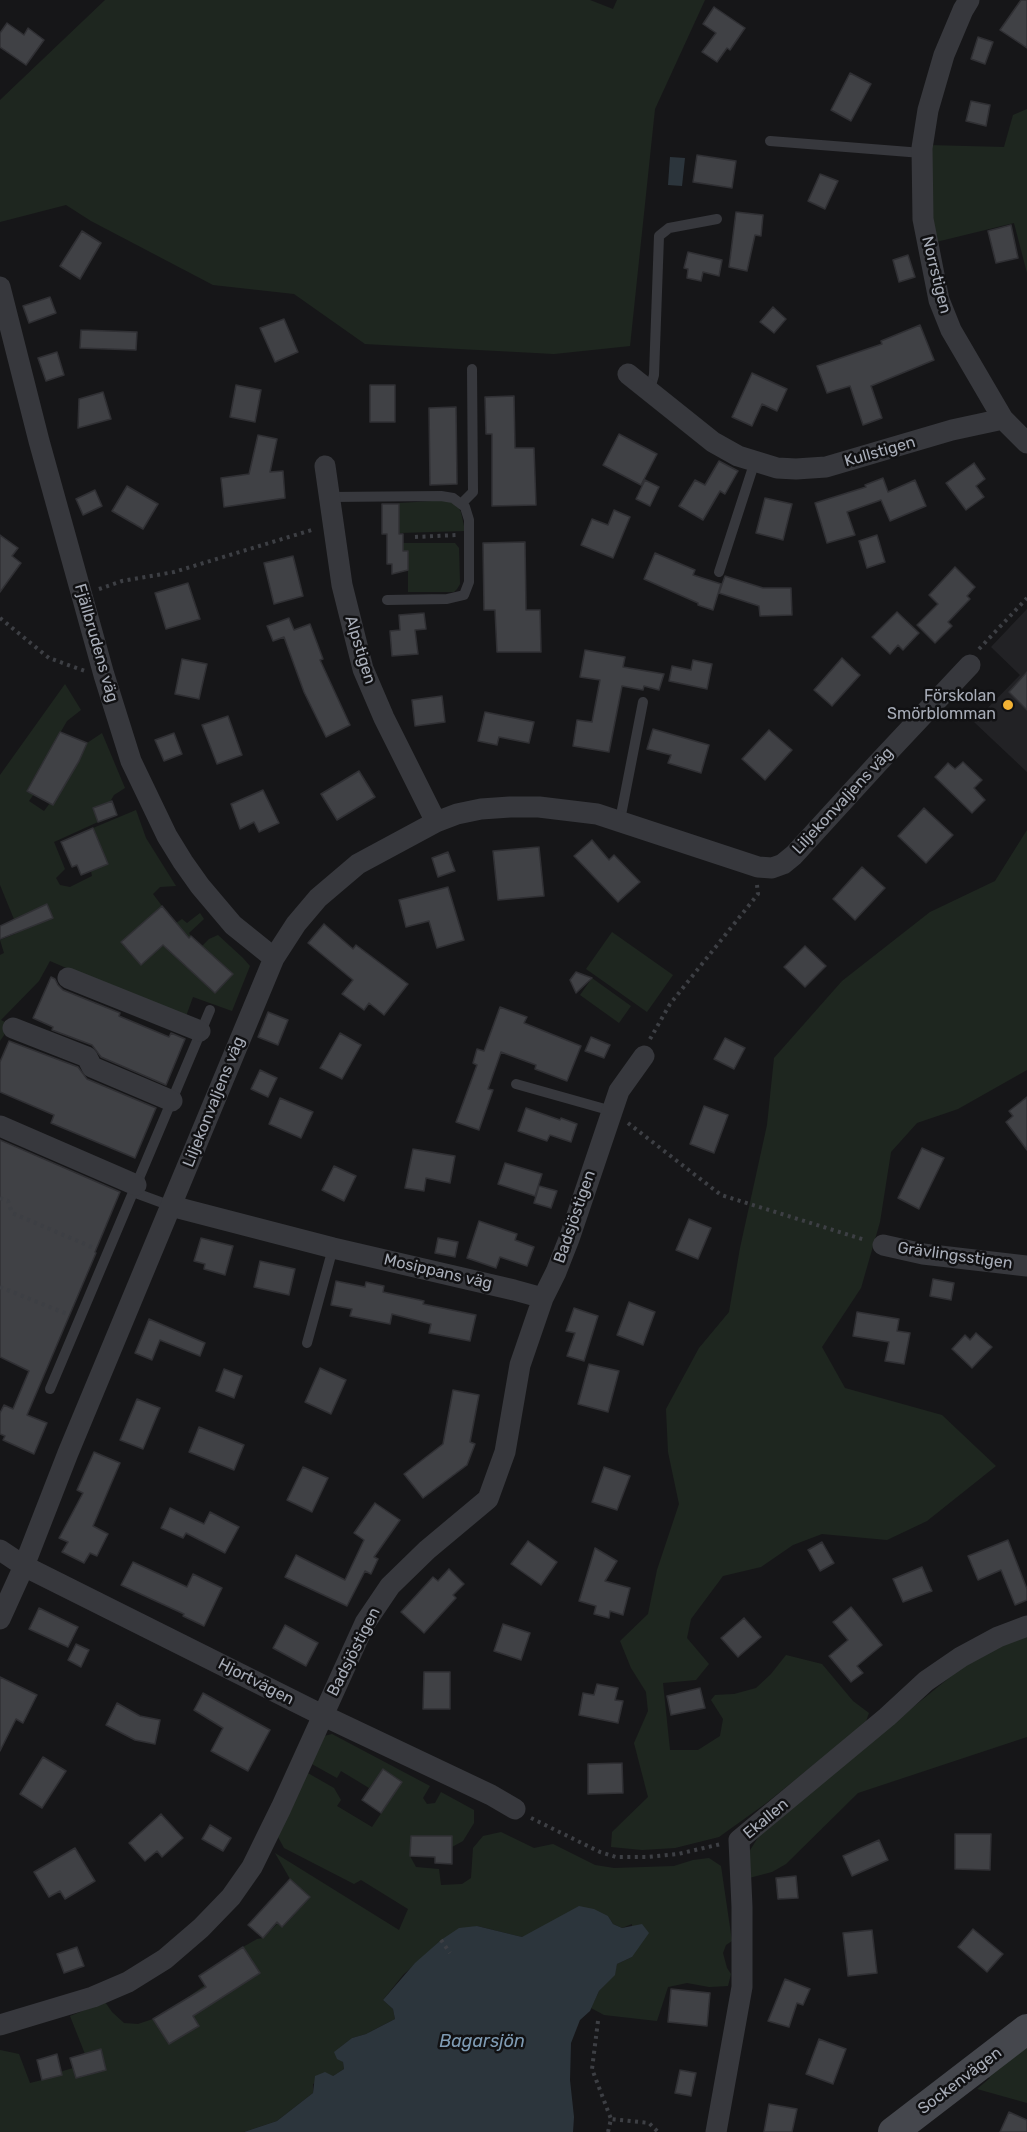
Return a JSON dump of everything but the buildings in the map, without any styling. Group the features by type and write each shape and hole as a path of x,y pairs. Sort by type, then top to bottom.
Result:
{"street":[{"name":"Norrstigen","path":"969,0 949,41 935,80 928,110 922,153 923,219 939,300 951,330 1003,419 1027,443"},
{"name":"Fjällbrudens väg","path":"0,287 7,343 131,761 166,836 194,878 233,925 274,958"},
{"name":"Kullstigen","path":"628,374 713,442 738,456 777,468 796,470 826,467 952,430 1003,419"},
{"name":"Alpstigen","path":"326,466 342,585 363,669 384,718 436,822"},
{"name":"Liljekonvaljens väg","path":"0,1619 24,1566 68,1453 274,958 296,924 336,881 358,864 436,822 457,814 481,809 510,807 539,807 597,814 758,867 771,868 783,864 794,855 970,665"},
{"path":"68,978 200,1031"},
{"path":"13,1028 87,1057 92,1068 172,1101"},
{"name":"Badsjöstigen","path":"0,2025 93,1997 128,1982 165,1959 201,1928 231,1897 252,1867 366,1623 390,1586 427,1550 488,1499 505,1452 519,1365 543,1298 569,1239 619,1091 644,1056"},
{"path":"0,1126 135,1188"},
{"name":"Mosippans väg","path":"171,1206 333,1248 543,1298"},
{"name":"Grävlingsstigen","path":"883,1245 923,1254 1027,1266"},
{"name":"Hjortvägen","path":"0,1550 24,1566 322,1715 491,1795 515,1809"},
{"name":"Ekallen","path":"716,2132 742,1987 739,1840 888,1717 926,1681 961,1657 998,1637 1027,1626"},
{"name":"Sockenvägen","path":"893,2132 1027,2029"}],"lane":[{"path":"770,141 922,153"},
{"path":"649,392 654,375 659,236 669,228 717,219"},
{"path":"462,503 472,492 472,369"},
{"path":"719,572 756,461"},
{"path":"330,497 441,496 453,498 462,503 467,512 469,582 464,595 447,599 387,600"},
{"path":"620,820 643,702"},
{"path":"50,1389 210,1010"},
{"path":"516,1084 612,1111"},
{"path":"135,1188 171,1206"},
{"path":"307,1343 333,1248"}],"path":[{"path":"82,594 122,581 174,572 334,523"},
{"path":"415,537 469,535"},
{"path":"970,665 973,656 1027,598"},
{"path":"0,618 49,658 78,670 104,675"},
{"path":"644,1056 646,1046 670,1004 758,894 758,867"},
{"path":"612,1111 721,1195 883,1245"},
{"path":"0,1198 8,1201 12,1212 107,1253"},
{"path":"0,1287 79,1319"},
{"path":"515,1809 600,1852 616,1857 678,1854 739,1840"},
{"path":"441,1940 450,1953"},
{"path":"598,2021 592,2069 611,2120 608,2132"},
{"path":"611,2120 649,2123 658,2132"}],"shaded area":[{"path":"105,0 590,0 613,9 617,0 705,0 655,109 630,346 554,354 365,344 294,294 213,285 91,221 66,205 0,222 0,100"},
{"path":"1027,109 1027,273 1014,223 936,242 928,203 928,145 1004,147 1013,115"},
{"path":"449,500 457,505 461,512 465,531 399,533 399,503"},
{"path":"403,543 455,543 459,548 460,584 457,589 454,592 408,592 408,552 403,551"},
{"name":"Förskolan Smörblomman","path":"1027,609 1027,772 974,722 1020,675 991,647"},
{"path":"65,684 81,710 67,721 27,790 34,794 29,801 44,811 50,803 53,805 71,774 60,754 79,761 87,743 102,733 125,788 114,795 98,822 54,842 65,869 56,878 60,885 70,887 92,876 91,871 108,864 93,828 136,810 146,838 176,886 160,887 153,894 162,906 121,942 141,964 170,939 165,932 182,919 187,923 200,913 204,919 189,933 191,936 174,955 215,993 233,974 202,946 209,939 218,935 243,958 250,966 232,1011 193,997 185,1019 50,961 39,981 1,1020 11,1025 0,1041 0,955 4,953 0,940 15,934 14,931 18,929 0,885 0,775"},
{"path":"1027,830 1027,1070 958,1109 917,1123 891,1152 880,1222 861,1288 822,1347 845,1388 942,1415 996,1466 927,1521 887,1540 822,1534 793,1545 761,1567 723,1576 691,1619 687,1638 709,1664 696,1680 663,1683 670,1750 698,1750 720,1736 723,1719 711,1700 715,1695 734,1694 756,1688 786,1655 822,1664 853,1701 869,1713 865,1724 765,1804 719,1837 675,1848 642,1850 611,1847 612,1832 648,1797 634,1743 648,1711 646,1692 631,1668 620,1641 648,1614 657,1570 679,1504 668,1452 666,1409 699,1348 729,1312 740,1248 767,1125 774,1058 842,981 930,912 995,881"},
{"path":"612,932 673,975 647,1012 586,969"},
{"path":"592,978 631,1006 619,1023 580,995"},
{"path":"1027,1635 1027,1737 858,1793 786,1864 772,1872 749,1878 747,1855 764,1828 960,1669 1001,1644"},
{"path":"332,1734 430,1786 423,1798 427,1804 435,1803 441,1792 474,1810 474,1823 463,1841 452,1847 452,1836 411,1836 410,1856 416,1867 439,1869 441,1885 462,1884 471,1878 473,1848 483,1836 501,1832 534,1848 553,1844 595,1865 614,1868 674,1866 709,1858 721,1866 732,1941 726,1945 723,1953 731,1974 728,1986 709,1987 687,1983 668,1987 657,2021 604,2015 591,2008 599,1991 614,1975 617,1964 632,1957 632,1924 622,1928 613,1924 608,1916 522,1937 477,1926 441,1940 403,1975 383,2000 393,2009 395,2019 366,2034 352,2038 335,2052 343,2062 344,2069 313,2084 313,2093 277,2121 244,2132 0,2132 0,2050 19,2054 30,2083 54,2077 53,2074 73,2068 76,2078 106,2070 101,2049 85,2054 70,2016 105,2002 124,2023 138,2024 153,2019 169,2044 199,2026 184,2000 205,1985 217,2001 259,1974 243,1947 263,1938 278,1923 283,1927 310,1897 290,1879 275,1853 399,1930 408,1909 361,1880 354,1884 284,1848 278,1837 306,1772 334,1788 341,1800 337,1806 372,1827 402,1782 383,1769 369,1788 341,1771 337,1778 310,1763 324,1736"},
{"path":"1027,2040 1027,2103 977,2089 990,2078 983,2075"}],"water":[{"path":"670,157 685,158 682,186 668,185"},
{"name":"Bagarsjön","path":"579,1906 594,1909 608,1916 613,1924 622,1928 642,1924 649,1933 632,1957 617,1964 615,1975 599,1991 590,2011 580,2020 571,2043 570,2080 574,2117 573,2132 244,2132 277,2121 313,2093 315,2076 325,2072 333,2076 344,2069 343,2062 337,2059 334,2052 352,2038 366,2034 395,2019 393,2009 383,2000 415,1963 441,1940 459,1928 477,1926 522,1937"}],"place":[{"name":"Förskolan Smörblomman","path":"1008,705"}]}
